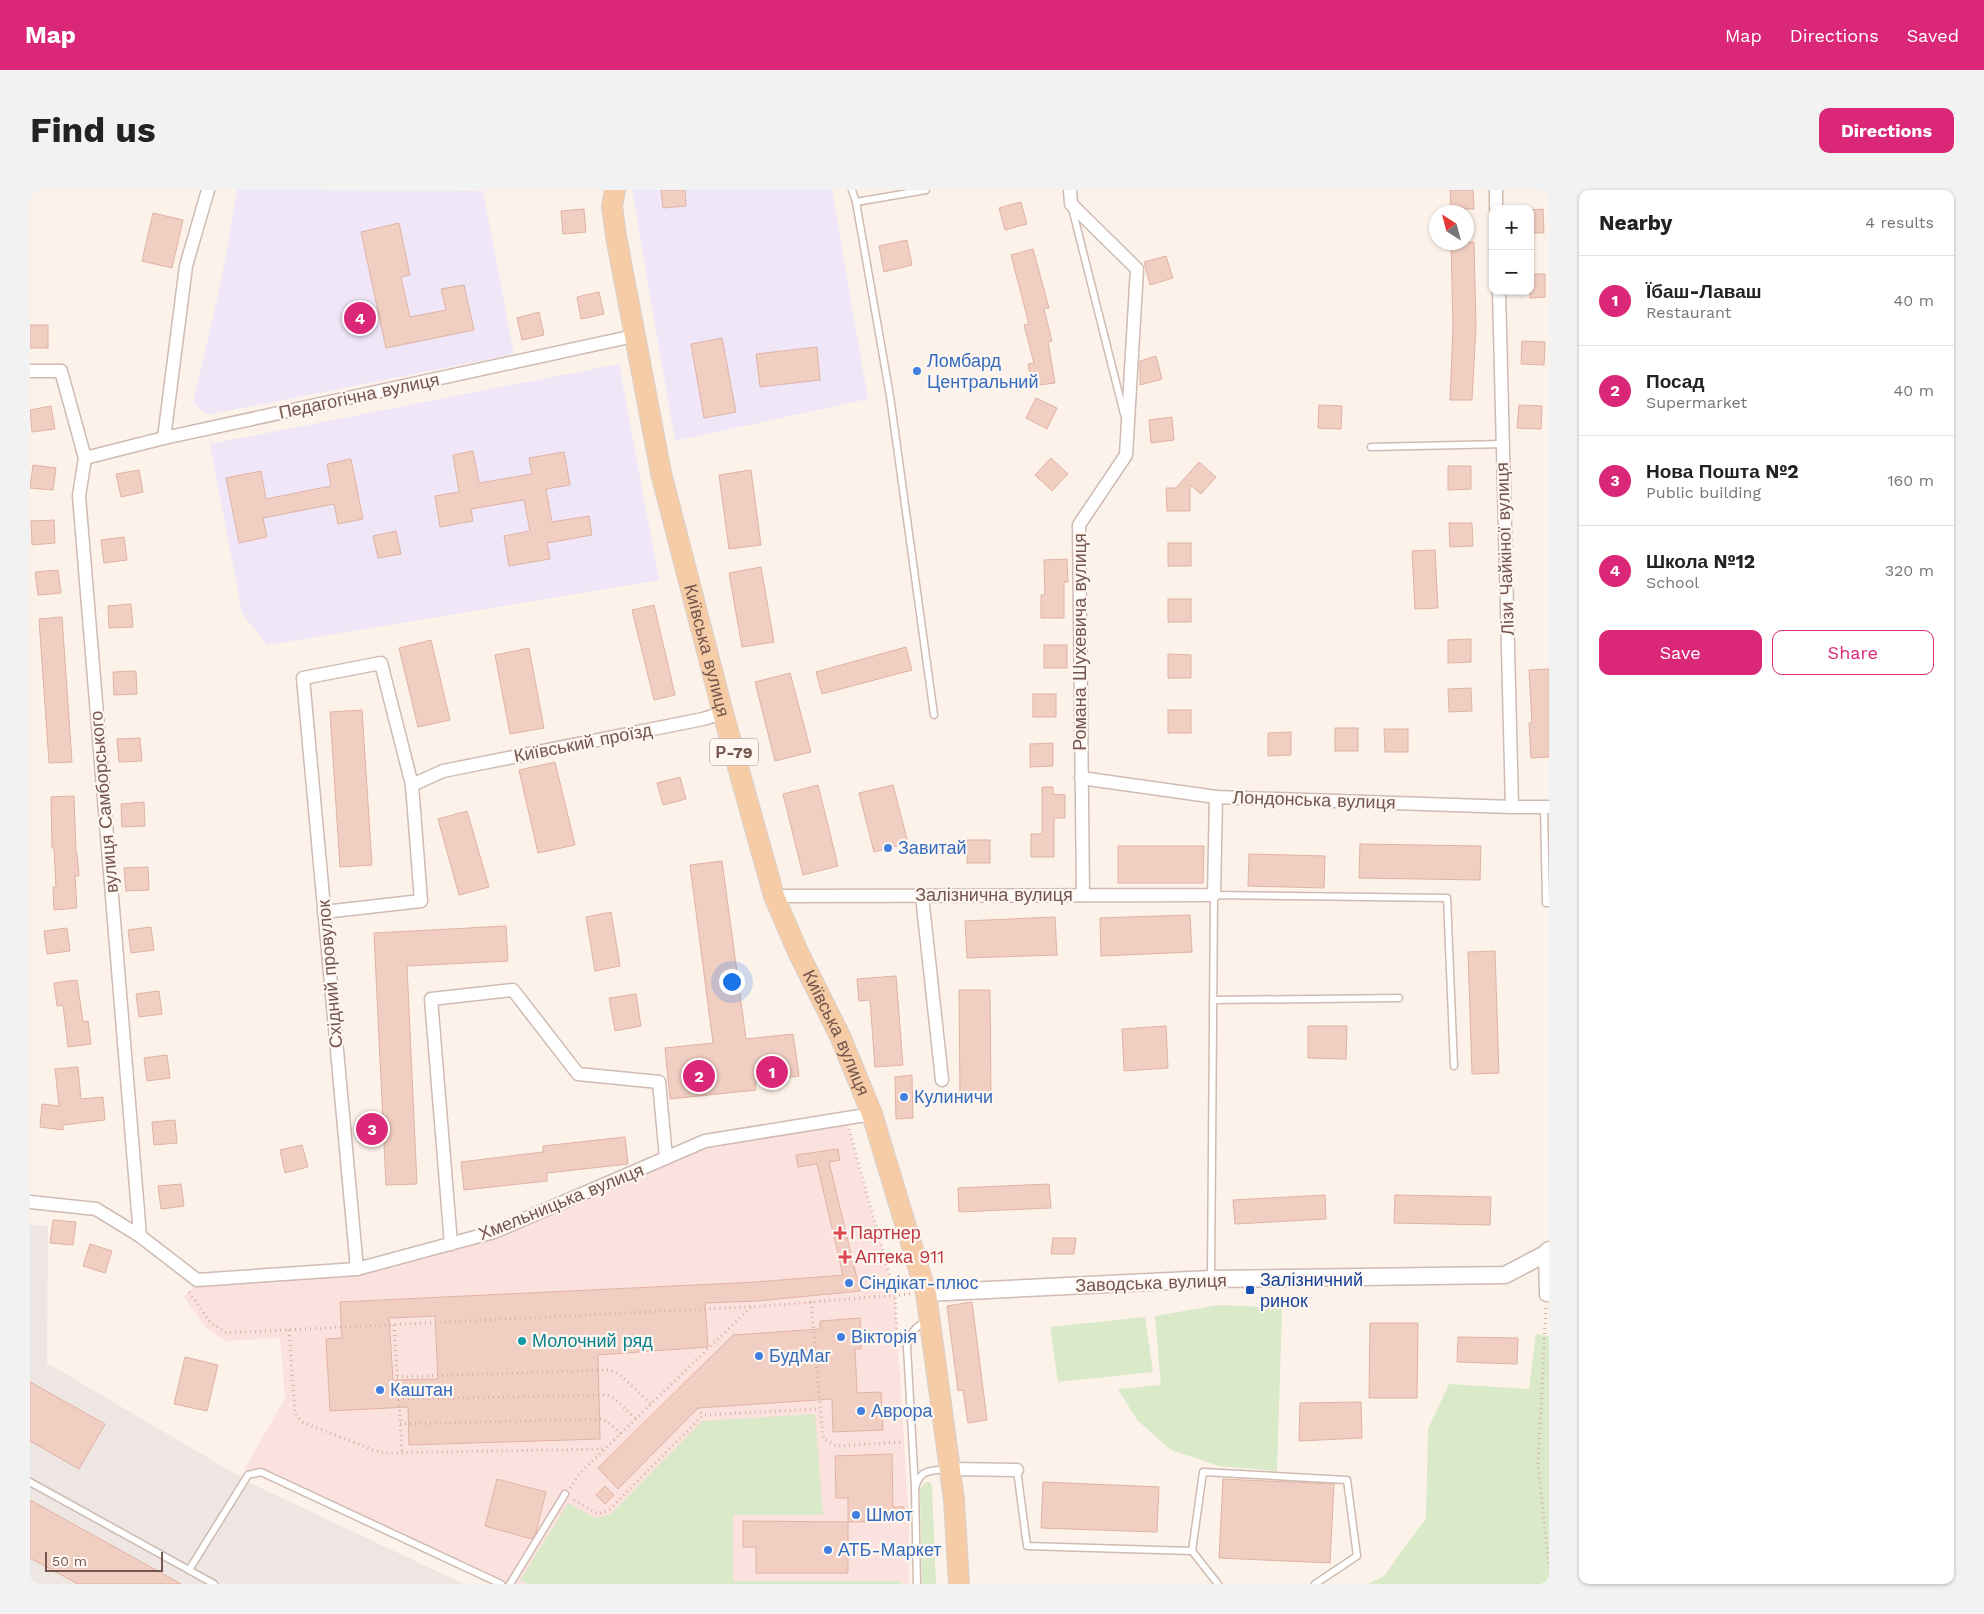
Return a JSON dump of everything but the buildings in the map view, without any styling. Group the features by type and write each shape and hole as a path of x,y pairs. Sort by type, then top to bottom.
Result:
{"main road":[{"name":"Київська вулиця","path":"615,190 612,206 660,473 723,713 774,896 798,952 840,1036 872,1114 926,1293"},
{"name":"Р-79","path":"926,1293 954,1500 959,1584"}],"street":[{"path":"164,438 186,266 208,190"},
{"path":"1070,190 1071,204"},
{"path":"1496,190 1496,205"},
{"name":"Романа Шухевича вулиця","path":"1071,204 1137,268 1126,455 1079,525 1083,895"},
{"name":"Лізи Чайкіної вулиця","path":"1498,295 1512,807"},
{"name":"Педагогічна вулиця","path":"84,458 164,438 634,336"},
{"name":"вулиця Самборського","path":"30,371 61,371 84,458 79,496 140,1236"},
{"name":"Східний провулок","path":"357,1270 303,678 381,663 412,784"},
{"name":"Київський проїзд","path":"412,784 443,771 702,719 723,713"},
{"name":"Лондонська вулиця","path":"1081,778 1216,797 1546,807"},
{"path":"324,912 421,901 412,784"},
{"path":"1214,895 1216,797"},
{"name":"Залізнична вулиця","path":"774,896 1214,895"},
{"path":"922,896 942,1080"},
{"path":"451,1244 431,999 513,990 578,1074 659,1082 666,1158"},
{"name":"Хмельницька вулиця","path":"30,1202 96,1209 140,1236 197,1280 357,1270 494,1232 705,1141 872,1114"},
{"path":"1547,1252 1548,1295"},
{"name":"Заводська вулиця","path":"926,1293 1211,1280 1505,1275 1547,1252"},
{"path":"950,1469 1017,1470"}],"lane":[{"path":"852,190 856,202 890,396 934,715"},
{"path":"856,202 926,190"},
{"path":"1071,204 1128,428"},
{"path":"1371,447 1503,444"},
{"path":"1546,807 1546,903 1549,903"},
{"path":"1211,1280 1214,895 1447,898 1454,1066"},
{"path":"1213,1000 1399,998"},
{"path":"917,1584 915,1488 907,1347 909,1337 913,1332 924,1322 930,1321"},
{"path":"915,1488 917,1480 923,1473 950,1469"},
{"path":"1017,1470 1026,1546 1192,1551"},
{"path":"189,1570 248,1475 261,1472 501,1584"},
{"path":"1218,1584 1192,1551 1203,1472 1347,1480 1357,1556 1315,1584"},
{"path":"30,1482 214,1584"},
{"path":"510,1584 565,1494"}],"path":[{"path":"846,1119 895,1295 898,1342"},
{"path":"188,1290 210,1322 227,1333 752,1307 895,1295"},
{"path":"1548,1295 1538,1464 1549,1567"},
{"path":"811,1302 823,1438 836,1446 904,1442 904,1434"},
{"path":"752,1307 579,1474 565,1494 598,1514 609,1510 703,1415 820,1409"},
{"path":"394,1324 402,1453"},
{"path":"289,1330 295,1414 302,1422 373,1450 386,1453 402,1453 605,1449"},
{"path":"397,1377 608,1370 618,1374 651,1404"},
{"path":"398,1399 607,1395 614,1398 636,1419"},
{"path":"698,1408 703,1415"},
{"path":"400,1424 602,1419 621,1434"}],"shaded area":[{"path":"237,190 483,191 514,354 207,415 193,403 221,282"},
{"path":"632,190 832,190 868,399 675,441"},
{"path":"619,364 659,580 267,645 242,613 210,444"},
{"path":"847,1125 895,1295 909,1522 909,1584 498,1584 244,1470 285,1398 280,1338 225,1341 205,1327 184,1297 195,1285 358,1274 495,1236 705,1148"},
{"path":"30,1225 48,1226 47,1363 254,1485 464,1584 30,1584"}],"green space":[{"path":"1219,1305 1282,1308 1277,1471 1219,1466 1171,1450 1137,1420 1118,1389 1161,1385 1155,1316"},
{"path":"1145,1317 1153,1372 1058,1382 1050,1327"},
{"path":"1536,1334 1549,1336 1549,1584 1368,1584 1384,1576 1426,1518 1428,1429 1449,1384 1529,1389"},
{"path":"815,1414 823,1515 733,1515 733,1581 901,1581 901,1584 528,1584 520,1580 568,1503 596,1518 611,1514 702,1421"},
{"path":"926,1482 930,1482 932,1486 936,1584 922,1584 920,1489"}],"place":[{"name":"Школа №12","path":"360,318"},
{"name":"Ломбард Центральний","path":"917,371"},
{"name":"Завитай","path":"888,848"},
{"name":"Їбаш-Лаваш","path":"772,1072"},
{"name":"Посад","path":"699,1076"},
{"name":"Кулиничи","path":"904,1097"},
{"name":"Нова Пошта №2","path":"372,1129"},
{"name":"Партнер","path":"840,1233"},
{"name":"Аптека 911","path":"845,1257"},
{"name":"Сіндікат-плюс","path":"849,1283"},
{"name":"Залізничний ринок","path":"1250,1290"},
{"name":"Вікторія","path":"841,1337"},
{"name":"Молочний ряд","path":"522,1341"},
{"name":"БудМаг","path":"759,1356"},
{"name":"Каштан","path":"380,1390"},
{"name":"Аврора","path":"861,1411"},
{"name":"Шмот","path":"856,1515"},
{"name":"АТБ-Маркет","path":"828,1550"}]}
